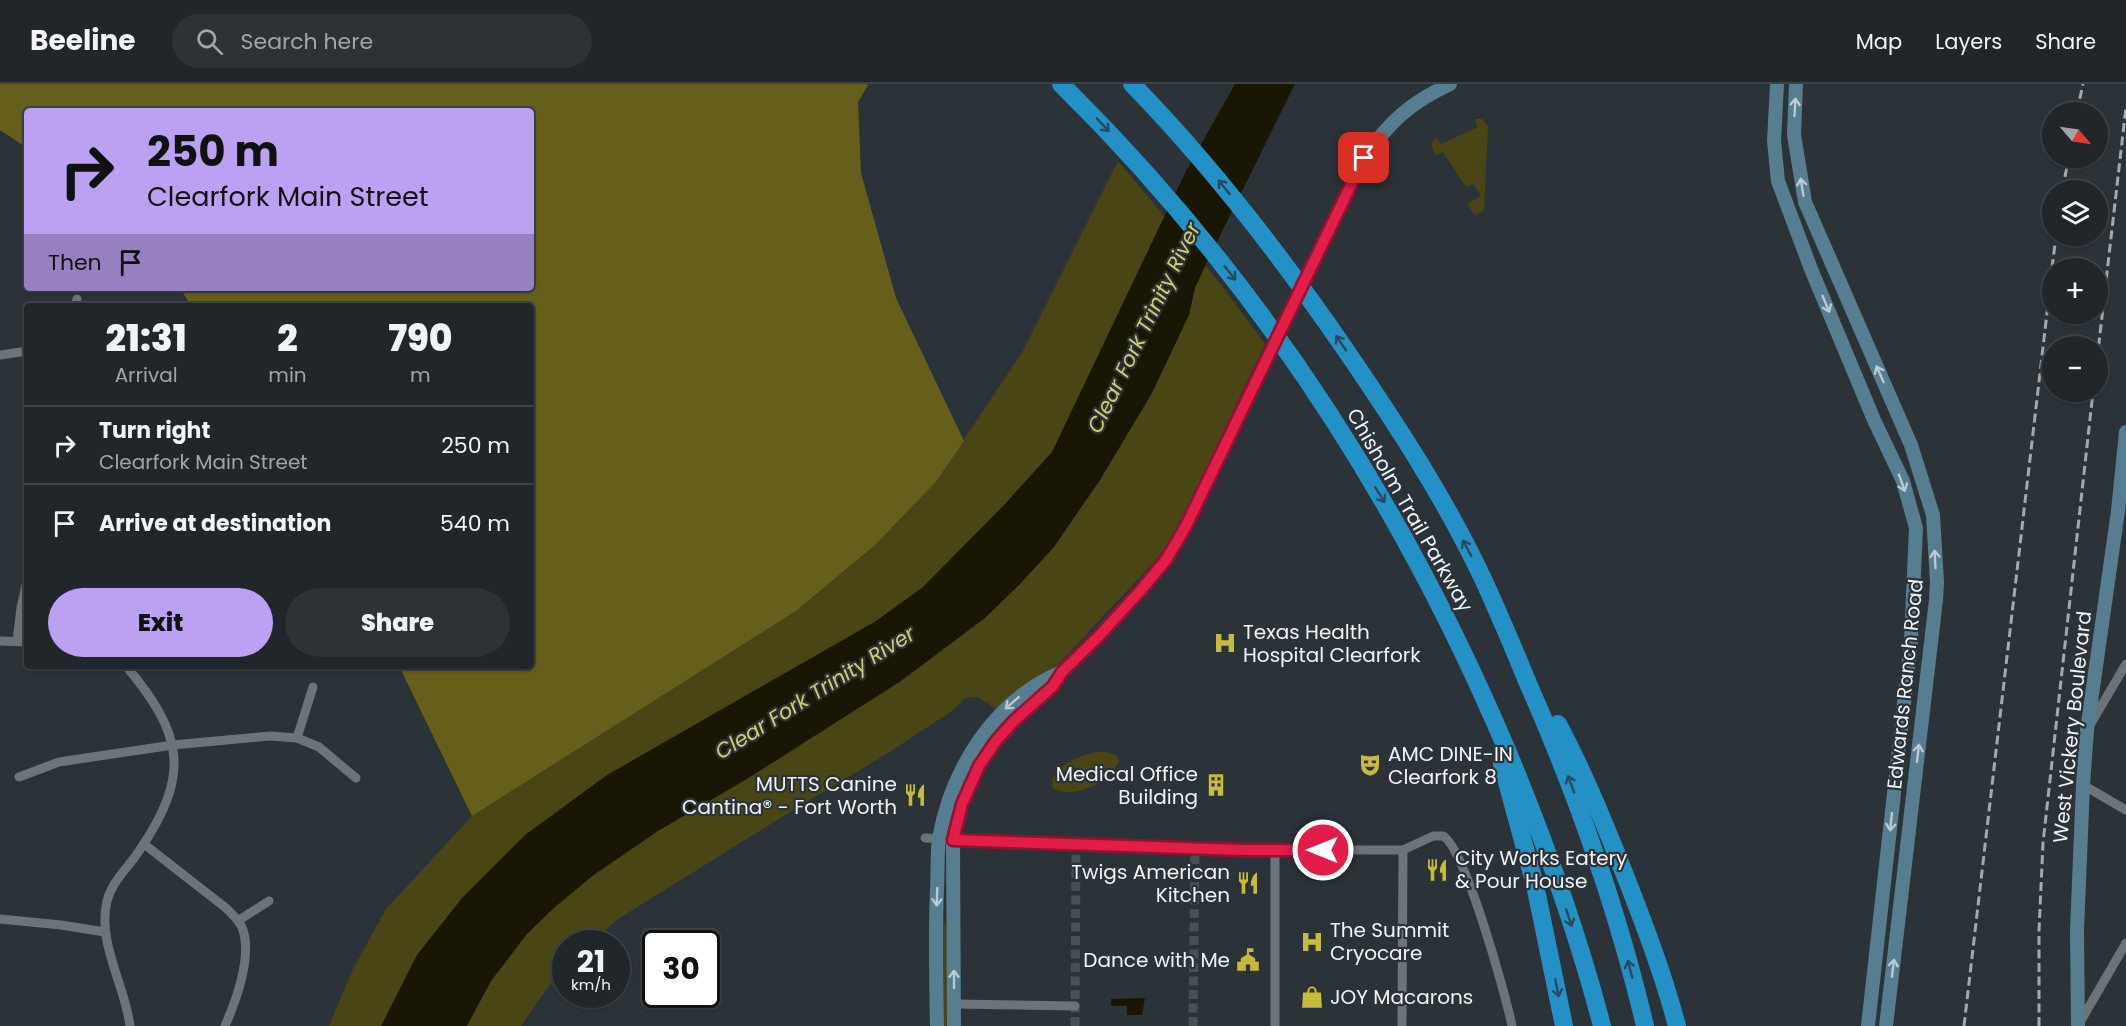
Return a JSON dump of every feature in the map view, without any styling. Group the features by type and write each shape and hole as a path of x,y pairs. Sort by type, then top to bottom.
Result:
{"highway":[{"name":"Chisholm Trail Parkway","path":"1062,84 1144,170 1236,280 1284,346 1350,445 1407,541 1480,687 1529,804 1577,941 1602,1026"},
{"name":"Chisholm Trail Parkway","path":"1132,84 1186,143 1257,229 1317,308 1374,391 1439,495 1483,580 1556,746 1617,920 1645,1026"},
{"path":"1483,580 1577,760 1649,936 1677,1026"},
{"path":"1480,687 1535,885 1564,1026"}],"street":[{"path":"937,1026 935,939 952,794 966,762 981,736 1011,703 1033,687 1062,672 1099,636 1166,560 1186,526 1364,158 1383,131 1402,113 1426,95 1450,84"},
{"name":"Edwards Ranch Road","path":"1778,84 1774,141 1778,181 1874,420 1903,481 1916,528 1911,641 1868,1026"},
{"name":"Edwards Ranch Road","path":"1796,84 1794,135 1805,202 1911,445 1933,515 1936,600 1886,1026"},
{"path":"1804,250 1822,241"},
{"path":"0,355 24,351"},
{"name":"West Vickery Boulevard","path":"2078,1026 2077,919 2083,785 2088,730 2122,514 2126,432"},
{"path":"0,641 22,641 21,608 24,594"},
{"path":"1913,599 1936,600"},
{"path":"2088,730 2126,664"},
{"path":"128,669 155,704 173,746 174,780 169,798 144,844 115,881 105,915 105,932 128,1010 130,1026"},
{"path":"297,738 313,687"},
{"path":"19,777 59,762 173,746 270,736 297,738 319,747 356,778"},
{"path":"2083,785 2126,810"},
{"path":"925,838 1275,850 1403,850 1439,835 1446,837 1452,843 1476,902 1493,954 1512,1026"},
{"path":"946,839 954,1026"},
{"path":"144,844 238,920 243,930 246,945 240,985 225,1026"},
{"path":"1275,850 1275,1026"},
{"path":"1402,1026 1403,850"},
{"path":"238,920 269,901"},
{"path":"0,919 105,932"},
{"path":"2078,1026 2126,943"},
{"path":"954,1004 1075,1006"}],"shaded area":[{"path":"0,84 866,84 868,85 858,102 861,173 896,298 964,441 935,483 874,546 796,611 472,816 400,669 534,669 534,303 189,303 182,291 534,291 534,108 24,108 24,146 0,130"},
{"path":"1475,119 1482,119 1488,126 1484,210 1477,215 1467,204 1481,196 1473,184 1466,187 1443,152 1436,156 1431,145 1436,137 1441,144 1478,127"},
{"path":"1118,161 1218,281 1265,344 1170,541 1155,561 1057,666 1025,686 999,710 977,697 965,698 952,711 888,753 618,919 606,930 552,930 552,983 521,1026 329,1026 353,969 386,909 472,816 796,611 874,546 935,483 1023,351"},
{"path":"1095,752 1107,752 1117,756 1119,761 1108,776 1081,791 1061,791 1053,788 1052,780 1059,769 1076,758"},
{"path":"941,922 945,922 950,971 950,1026 940,1026"}],"water":[{"name":"Clear Fork Trinity River","path":"1235,84 1295,84 1207,262 1195,288 1189,315 1152,393 1100,480 1054,547 985,618 901,681 747,779 658,831 595,874 527,934 491,981 467,1026 381,1026 417,955 462,898 525,835 607,775 876,621 923,587 1005,504 1052,452 1186,171"},
{"path":"1145,998 1142,1015 1127,1015 1127,1006 1111,1006 1111,999"}],"tunnel":[{"path":"1075,1026 1076,844"},
{"path":"1193,1026 1195,848"}],"railway":[{"path":"2079,102 2083,84"},
{"path":"2100,336 2126,107"},
{"path":"2064,180 2067,168"},
{"path":"2053,258 2055,246"},
{"path":"1964,1026 2046,324"},
{"path":"2039,1026 2039,931 2043,843 2092,402"}],"place":[{"name":"Texas Health Hospital Clearfork","path":"1225,643"},
{"name":"AMC DINE-IN Clearfork 8","path":"1370,765"},
{"name":"Medical Office Building","path":"1216,785"},
{"name":"MUTTS Canine Cantina® - Fort Worth","path":"915,795"},
{"name":"City Works Eatery & Pour House","path":"1437,870"},
{"name":"Twigs American Kitchen","path":"1248,883"},
{"name":"The Summit Cryocare","path":"1312,942"},
{"name":"Dance with Me","path":"1248,960"},
{"name":"JOY Macarons","path":"1312,997"}],"route":[{"path":"1323,850 1242,850 953,840 962,804 979,766 996,741 1014,721 1053,686 1062,672 1099,636 1166,560 1186,526 1364,158"}]}
